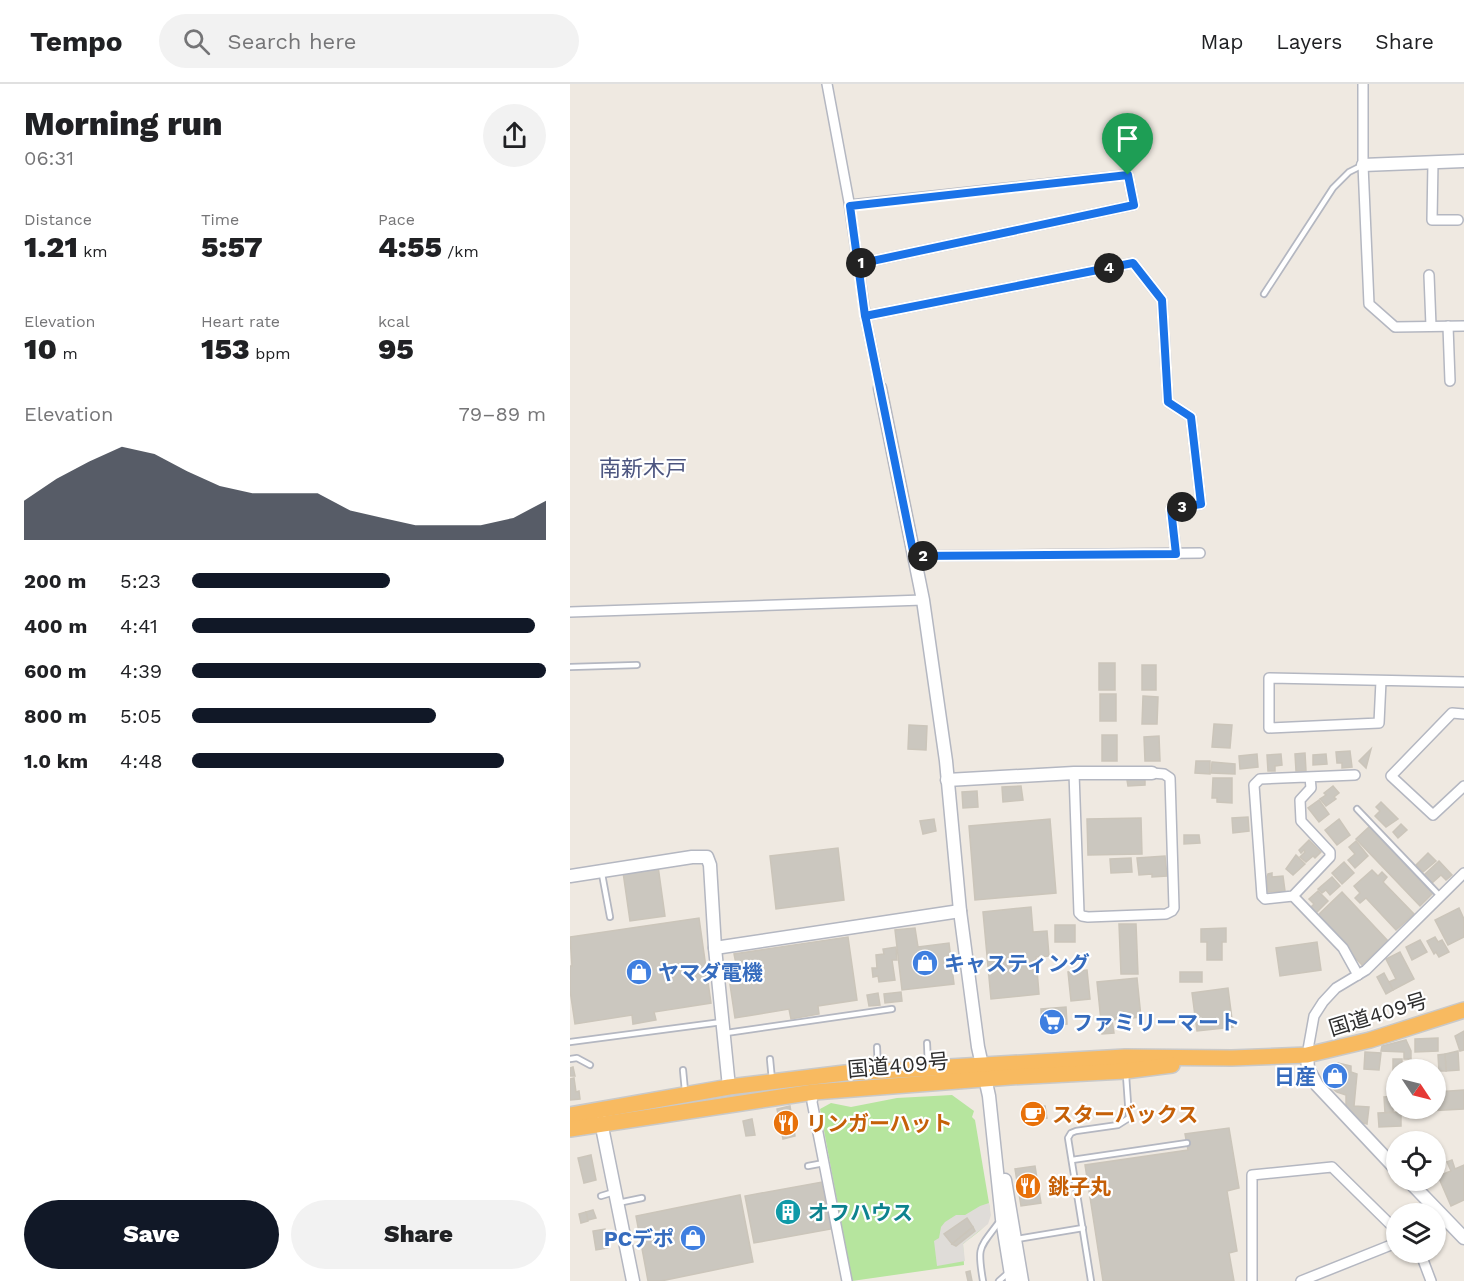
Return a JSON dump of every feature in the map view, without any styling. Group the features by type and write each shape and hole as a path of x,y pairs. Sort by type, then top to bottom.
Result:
{"highway":[{"name":"国道409号","path":"570,1129 625,1119 725,1109 814,1092 1125,1057 1307,1056 1370,1040 1464,1010"},
{"name":"国道409号","path":"570,1115 729,1087 879,1071 928,1069 983,1072 1125,1071 1232,1058"}],"street":[{"path":"827,84 850,206 865,316 923,600 946,761 960,911 983,1072 989,1096 1002,1219 1011,1240 1022,1281"},
{"path":"1363,84 1363,165 1369,304 1395,327 1464,326"},
{"path":"1363,165 1464,161"},
{"path":"1432,162 1432,220 1458,220"},
{"path":"850,206 1128,175 1134,205 858,264"},
{"path":"865,316 1133,263 1162,300 1168,402 1191,417 1201,504 1171,509 1176,554"},
{"path":"1429,275 1431,326"},
{"path":"1448,326 1450,381"},
{"path":"914,556 1200,554"},
{"path":"570,612 923,600"},
{"path":"1381,681 1379,723 1269,728 1269,678 1464,682"},
{"path":"1464,714 1452,713 1391,776 1433,815 1464,786"},
{"path":"947,780 1074,773 1168,775 1170,778 1174,908 1172,911 1166,914 1088,917 1079,914 1074,773"},
{"path":"1310,777 1311,788 1300,800 1301,821 1330,852 1330,857 1293,896 1265,899 1262,896 1254,785 1260,779 1355,775"},
{"path":"570,876 692,857 707,857 710,865 715,948 729,1087"},
{"path":"1386,1158 1317,1085 1308,1069 1307,1056 1314,1016 1336,988 1366,970 1464,873"},
{"path":"1293,896 1342,948 1358,975"},
{"path":"715,948 960,911"},
{"path":"814,1092 812,1102 847,1281"},
{"path":"599,1109 633,1281"},
{"path":"997,1163 1005,1182 1012,1276"},
{"path":"1252,1281 1252,1175 1332,1167 1386,1220"},
{"path":"1419,1191 1464,1238"},
{"path":"1301,1281 1386,1247"},
{"path":"1424,1263 1431,1281"}],"lane":[{"path":"1264,294 1333,189 1349,172 1363,165"},
{"path":"570,667 637,665"},
{"path":"1357,808 1441,897"},
{"path":"602,871 610,917"},
{"path":"570,1042 892,1009"},
{"path":"927,1043 928,1069"},
{"path":"877,1047 879,1071"},
{"path":"570,1059 576,1058 590,1065"},
{"path":"770,1059 772,1081"},
{"path":"683,1070 685,1094"},
{"path":"1091,1281 1068,1138 1071,1133 1119,1125 1129,1118 1125,1071"},
{"path":"1072,1160 1187,1143"},
{"path":"808,1166 824,1163"},
{"path":"601,1196 642,1198"},
{"path":"983,1281 980,1248 1002,1219"},
{"path":"1011,1240 1083,1228"},
{"path":"999,1281 1004,1275 1012,1276"}],"green space":[{"path":"952,1095 974,1111 972,1117 975,1120 989,1203 987,1223 963,1244 964,1265 852,1281 820,1109 831,1103 851,1107 897,1098"}],"shaded area":[{"path":"989,1203 991,1215 988,1224 963,1244 965,1261 937,1266 934,1241 939,1238 941,1227 945,1222 956,1215 965,1215"}],"building":[{"path":"1099,663 1115,663 1115,690 1099,690"},
{"path":"1142,665 1156,665 1156,690 1142,690"},
{"path":"1100,694 1116,694 1116,721 1100,721"},
{"path":"1143,696 1158,697 1157,724 1142,724"},
{"path":"1214,724 1232,725 1230,748 1212,747"},
{"path":"909,725 927,726 926,750 908,749"},
{"path":"1102,735 1117,735 1117,761 1102,761"},
{"path":"1159,736 1160,761 1145,761 1144,737"},
{"path":"1371,749 1366,768 1359,761"},
{"path":"1350,751 1352,767 1342,768 1342,763 1337,763 1336,752"},
{"path":"1305,753 1306,771 1296,771 1295,754"},
{"path":"1257,754 1258,767 1240,769 1239,756"},
{"path":"1281,754 1282,765 1275,766 1275,771 1268,771 1267,755"},
{"path":"1326,754 1327,764 1313,765 1313,755"},
{"path":"1196,761 1210,761 1210,774 1195,773"},
{"path":"1212,762 1235,764 1235,774 1211,773"},
{"path":"1213,778 1232,778 1232,803 1217,802 1217,798 1212,798"},
{"path":"1145,779 1145,785 1128,786 1127,780"},
{"path":"1021,786 1023,800 1003,802 1002,787"},
{"path":"1333,786 1339,793 1334,797 1336,799 1326,806 1320,799"},
{"path":"977,791 978,807 963,808 962,792"},
{"path":"1319,800 1329,814 1319,822 1308,808"},
{"path":"1381,802 1398,819 1386,827 1375,816 1380,811 1376,807"},
{"path":"1248,817 1249,831 1233,833 1232,818"},
{"path":"1141,818 1142,854 1088,855 1087,819"},
{"path":"934,819 936,831 923,834 920,821"},
{"path":"1050,819 1056,893 975,900 969,826"},
{"path":"1339,819 1350,835 1337,845 1325,830"},
{"path":"1401,824 1407,830 1398,838 1393,832"},
{"path":"1370,826 1433,893 1420,906 1356,839"},
{"path":"1184,835 1199,835 1200,843 1184,844"},
{"path":"1309,840 1321,852 1306,862 1300,857 1305,852 1304,850 1301,853 1299,850"},
{"path":"1356,841 1368,856 1355,868 1348,860 1355,854 1349,847"},
{"path":"838,848 844,900 776,909 770,856"},
{"path":"1428,853 1436,861 1423,872 1416,865"},
{"path":"1296,855 1305,864 1293,875 1286,869"},
{"path":"1165,856 1167,876 1139,875 1137,858"},
{"path":"1131,858 1132,872 1111,873 1110,859"},
{"path":"1439,861 1452,875 1446,880 1441,875 1432,883 1424,875"},
{"path":"1344,862 1354,873 1342,884 1332,873"},
{"path":"658,866 665,916 630,921 623,872"},
{"path":"1372,870 1378,876 1382,872 1387,877 1383,882 1414,914 1396,930 1366,898 1360,903 1355,898 1360,893 1354,886"},
{"path":"1272,873 1272,877 1283,876 1285,891 1268,892 1267,877"},
{"path":"1332,877 1340,886 1330,895 1326,890 1322,893 1318,889"},
{"path":"1318,891 1328,901 1315,914 1309,909 1314,904 1309,899"},
{"path":"1342,892 1388,941 1362,965 1316,917"},
{"path":"1031,907 1033,932 1047,931 1049,956 1036,957 1039,994 991,999 983,912"},
{"path":"1459,908 1464,919 1464,937 1448,945 1435,920"},
{"path":"699,918 711,1003 654,1012 656,1020 633,1024 632,1015 575,1024 570,990 570,966 572,966 570,937"},
{"path":"1119,924 1136,924 1138,974 1121,974"},
{"path":"1055,925 1075,925 1075,942 1055,942"},
{"path":"915,928 918,947 949,943 954,984 902,990 895,930"},
{"path":"1226,928 1226,942 1222,942 1222,960 1207,960 1207,942 1201,942 1201,929"},
{"path":"848,937 857,1000 818,1006 819,1014 791,1019 789,1009 735,1018 728,971 737,969 734,954"},
{"path":"1435,937 1438,942 1442,940 1449,952 1439,957 1436,952 1434,954 1427,941"},
{"path":"1420,940 1427,952 1412,960 1406,947"},
{"path":"1317,942 1321,970 1280,976 1276,948"},
{"path":"896,947 897,960 892,960 895,980 879,982 878,976 873,977 872,968 877,968 876,955 884,954 883,949"},
{"path":"1400,952 1414,979 1393,990 1389,982 1396,979 1386,959"},
{"path":"1087,970 1090,999 1071,1001 1068,972"},
{"path":"1180,972 1202,972 1202,982 1180,982"},
{"path":"1384,973 1393,990 1386,994 1377,977"},
{"path":"1137,978 1141,1017 1101,1021 1097,982"},
{"path":"1228,988 1233,1027 1197,1031 1192,993"},
{"path":"901,992 902,1001 885,1003 884,994"},
{"path":"878,993 880,1005 869,1006 867,995"},
{"path":"1066,1007 1067,1024 1042,1026 1041,1009"},
{"path":"1112,1020 1114,1033 1102,1034 1101,1021"},
{"path":"1464,1031 1464,1050 1460,1051 1455,1036"},
{"path":"1438,1038 1438,1051 1415,1052 1415,1039"},
{"path":"1406,1040 1411,1051 1411,1059 1404,1059 1404,1052 1381,1051 1382,1046"},
{"path":"1458,1051 1459,1070 1446,1071 1445,1054"},
{"path":"1365,1052 1381,1053 1379,1070 1364,1069"},
{"path":"1445,1054 1445,1059 1438,1059 1438,1055"},
{"path":"1338,1063 1351,1066 1351,1072 1357,1074 1354,1106 1369,1107 1367,1124 1360,1122 1346,1107 1346,1095 1337,1092 1327,1082 1328,1073"},
{"path":"573,1067 575,1076 570,1076 570,1068"},
{"path":"574,1078 576,1092 579,1091 580,1099 570,1100 570,1079"},
{"path":"1464,1090 1464,1109 1446,1110 1446,1091"},
{"path":"1384,1097 1386,1097 1385,1113"},
{"name":"リンガーハット","path":"790,1106 795,1136 783,1139 777,1109"},
{"path":"1045,1106 1047,1118 1024,1121 1022,1109"},
{"path":"1378,1113 1386,1113 1386,1119 1401,1119 1401,1126 1379,1127"},
{"path":"752,1119 755,1135 746,1136 743,1121"},
{"path":"1229,1128 1239,1188 1227,1191 1237,1251 1229,1253 1234,1281 1103,1281 1085,1165 1188,1150 1185,1134"},
{"path":"591,1155 596,1180 584,1183 578,1158"},
{"path":"1452,1160 1455,1169 1464,1165 1464,1200 1451,1206 1444,1191 1446,1173 1451,1171 1447,1162"},
{"path":"1035,1166 1041,1203 1021,1206 1015,1169"},
{"name":"オフハウス","path":"822,1182 831,1229 754,1243 745,1196"},
{"path":"740,1195 753,1262 661,1281 648,1281 636,1216"},
{"path":"593,1210 596,1218 588,1220 586,1212"},
{"path":"586,1212 588,1221 581,1223 579,1214"},
{"path":"967,1218 973,1227 952,1244 944,1234"},
{"path":"973,1227 975,1231 956,1246 952,1244"},
{"path":"605,1229 608,1248 596,1250 593,1231"},
{"path":"970,1271 972,1281 968,1281 966,1272"}],"place":[{"name":"キャスティング","path":"925,963"},
{"name":"ヤマダ電機","path":"639,972"},
{"name":"ファミリーマート","path":"1052,1022"},
{"name":"日産","path":"1335,1076"},
{"name":"スターバックス","path":"1033,1114"},
{"name":"リンガーハット","path":"786,1123"},
{"name":"銚子丸","path":"1028,1186"},
{"name":"オフハウス","path":"788,1212"},
{"name":"PCデポ","path":"693,1238"}],"district":[{"name":"南新木戸","path":"643,468"}],"route":[{"path":"1128,175 850,206 865,316 1133,263 1162,300 1168,402 1191,417 1201,504 1171,509 1176,554 914,556 865,316 858,264 1134,205 1128,175"}]}
